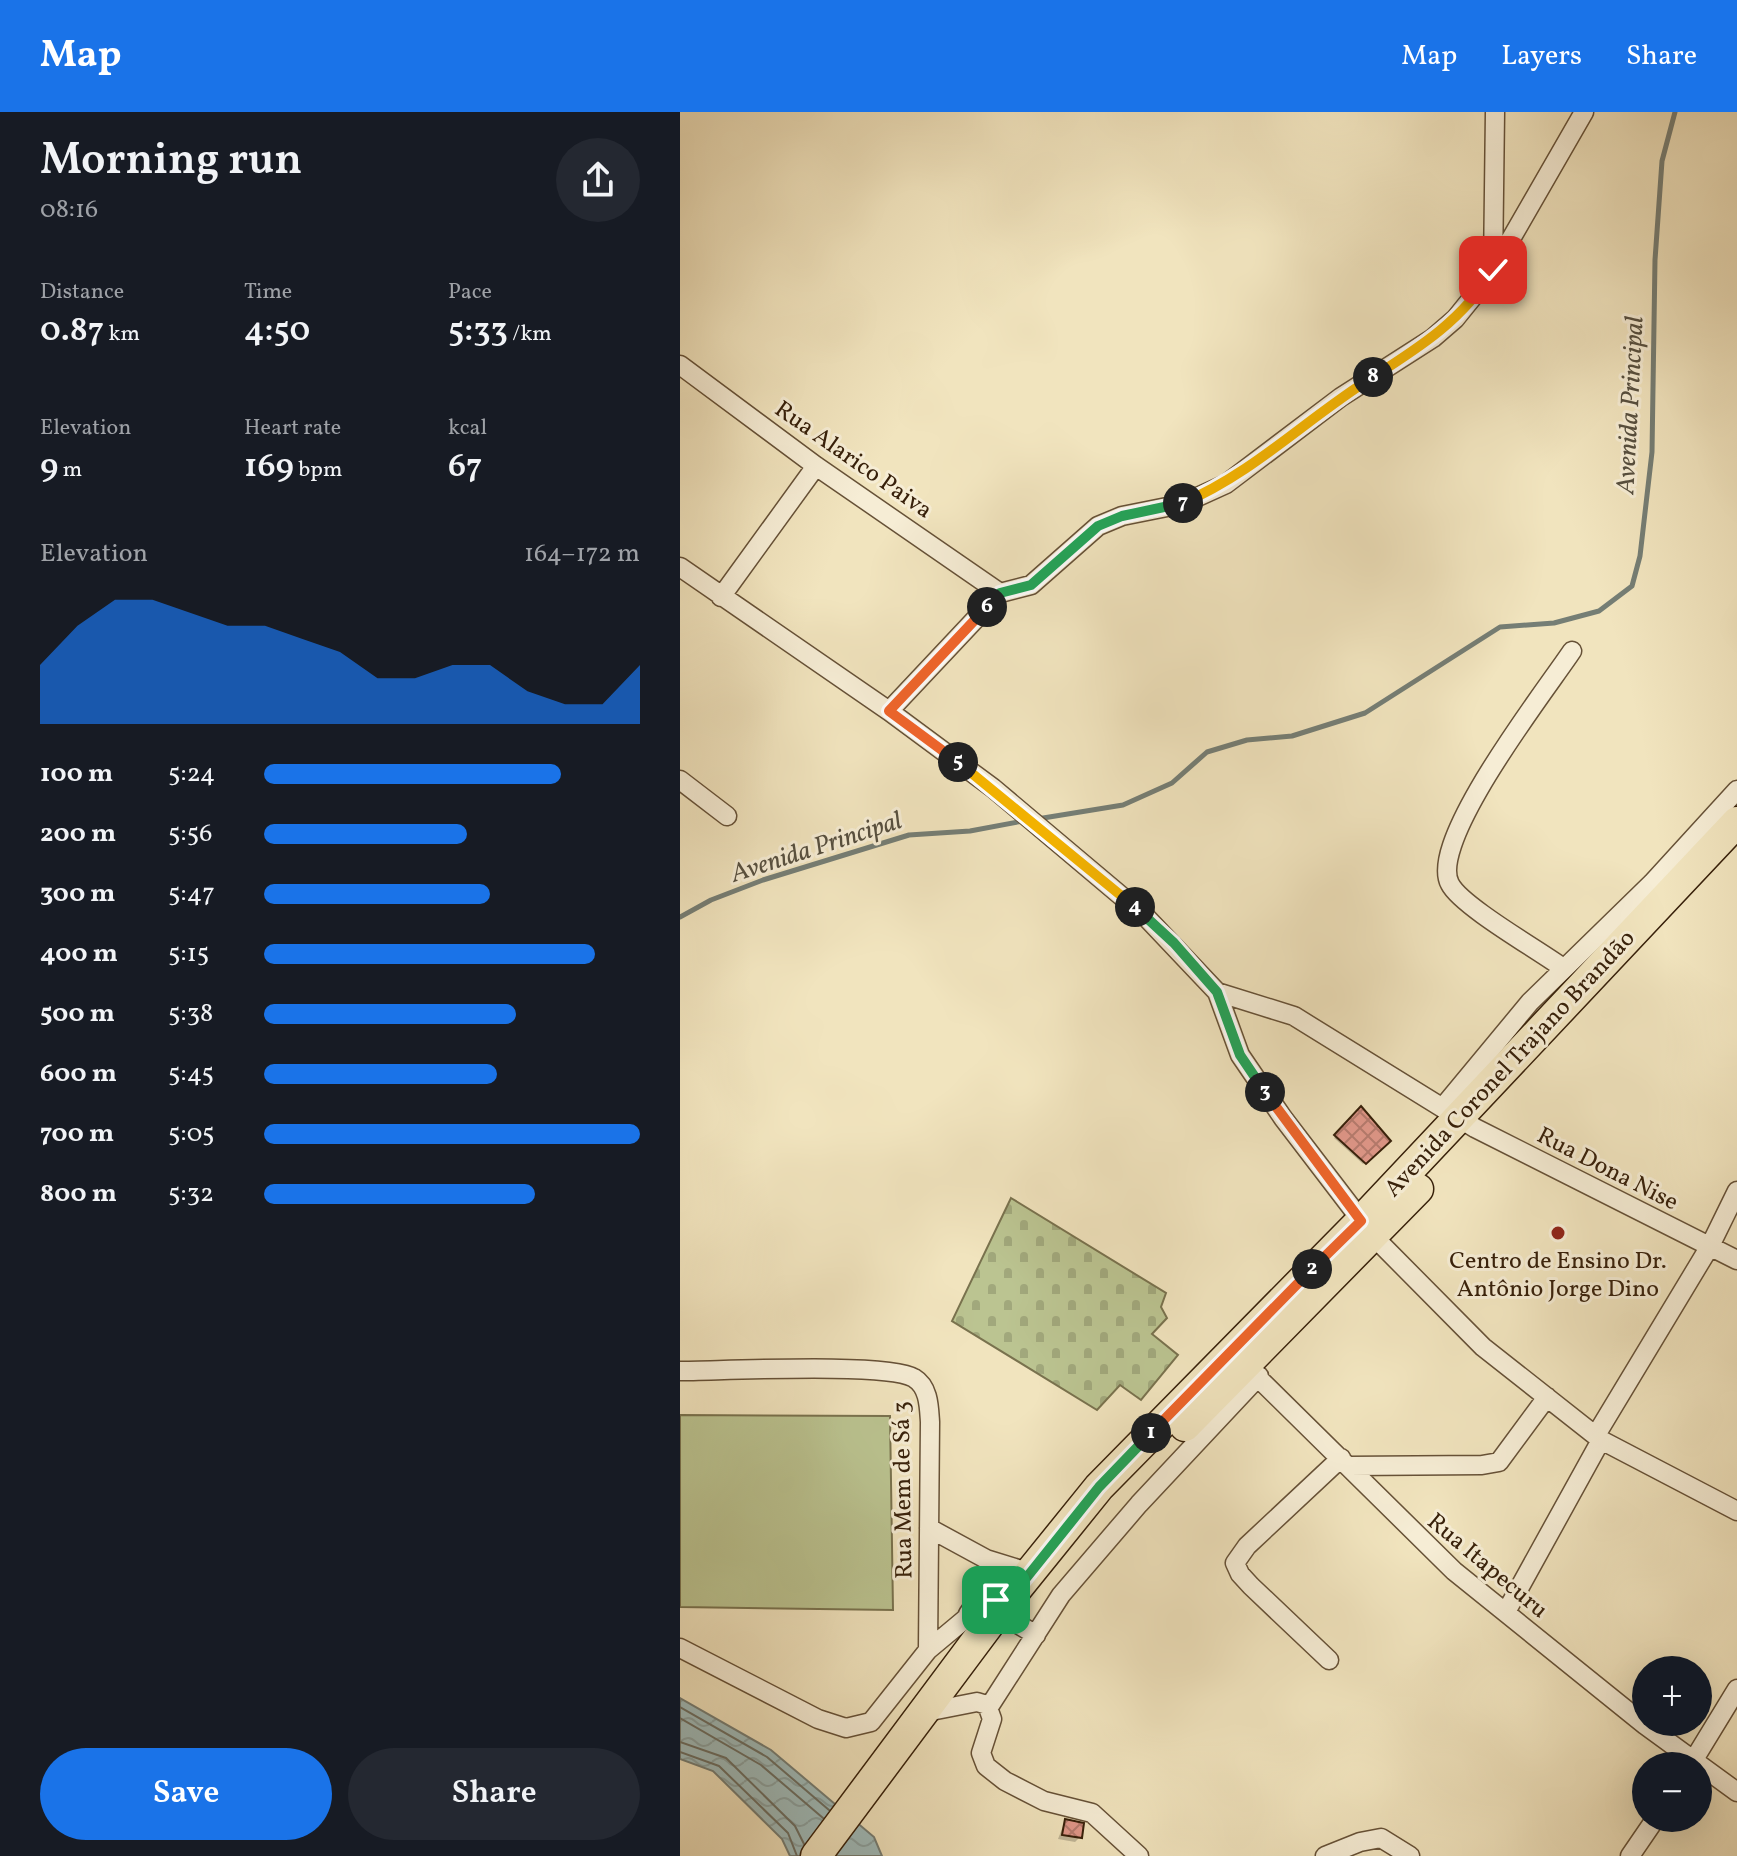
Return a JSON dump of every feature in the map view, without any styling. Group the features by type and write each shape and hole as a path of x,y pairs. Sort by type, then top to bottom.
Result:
{"main road":[{"name":"Avenida Coronel Trajano Brandão","path":"816,1856 879,1767 926,1712 998,1612 1019,1574 1083,1526 1245,1364 1367,1229 1459,1118 1737,822"},
{"name":"Avenida Coronel Trajano Brandão","path":"1459,1118 1737,845"}],"street":[{"path":"1493,270 1495,112"},
{"path":"889,711 1000,593 1031,585 1098,526 1122,516 1182,504 1252,468 1341,397 1433,338 1472,301 1493,270 1584,112"},
{"name":"Rua Alarico Paiva","path":"680,365 816,466 922,536 1000,593"},
{"path":"721,597 816,466"},
{"path":"680,567 889,711 1042,828 1145,916 1217,992 1240,1055 1367,1229 1483,1347 1599,1437 1737,1511"},
{"name":"Avenida Coronel Trajano Brandão","path":"1563,968 1455,892 1446,868 1464,814 1572,651"},
{"path":"680,780 727,816"},
{"name":"Avenida Coronel Trajano Brandão","path":"1459,1118 1530,1002 1652,883 1737,790"},
{"path":"1217,992 1294,1016 1459,1118"},
{"name":"Rua Dona Nise","path":"1459,1118 1737,1260"},
{"path":"1506,1612 1599,1437 1710,1246 1737,1191"},
{"path":"1139,1856 1092,1813 1044,1801 1005,1781 986,1766 981,1753 992,1719 989,1707 1061,1595 1104,1545 1245,1364"},
{"name":"Rua Itapecuru","path":"1245,1364 1413,1534 1676,1752"},
{"name":"Rua Mem de Sá 3","path":"680,1371 870,1370 909,1375 919,1382 927,1395 928,1650"},
{"path":"1329,1660 1251,1586 1235,1563 1247,1546 1345,1462 1482,1465 1499,1462 1547,1397"},
{"path":"929,1528 1019,1574"},
{"path":"680,1648 818,1719 846,1728 871,1722 928,1650 1019,1574"},
{"path":"964,1620 1019,1574"},
{"path":"998,1612 1036,1635"},
{"path":"1698,1752 1737,1689"},
{"path":"926,1712 977,1702 989,1707"},
{"name":"Rua Itapecuru","path":"1712,1777 1737,1792"},
{"path":"1630,1856 1646,1832"},
{"path":"1325,1856 1360,1842 1381,1838 1410,1856"}],"green space":[{"path":"1011,1198 1166,1293 1161,1307 1167,1318 1152,1334 1178,1355 1141,1400 1120,1385 1097,1410 952,1321"},
{"path":"680,1415 890,1416 893,1610 680,1607"}],"water":[{"path":"680,1698 771,1750 874,1837 882,1856 790,1856 782,1839 713,1771 680,1759"}],"building":[{"path":"1361,1106 1391,1141 1366,1164 1334,1135"},
{"path":"1065,1819 1084,1823 1082,1838 1062,1835"}],"waterway":[{"name":"Avenida Principal","path":"1037,819 1123,805 1172,783 1207,752 1247,740 1292,736 1365,713 1500,627 1554,623 1599,611 1632,586 1640,556 1652,452 1655,260 1662,161 1675,112"},
{"name":"Avenida Principal","path":"680,917 711,900 763,880 909,835 970,831 1023,821"}],"place":[{"name":"Centro de Ensino Dr. Antônio Jorge Dino","path":"1558,1233"}],"route":[{"path":"996,1600 1023,1582 1099,1487 1229,1351 1361,1221 1240,1055 1217,992 1174,943 1080,859 993,788 889,711 1000,593 1010,593 1031,585 1098,526 1111,519 1182,504 1252,468 1341,397 1433,338 1472,301 1493,270"}]}
